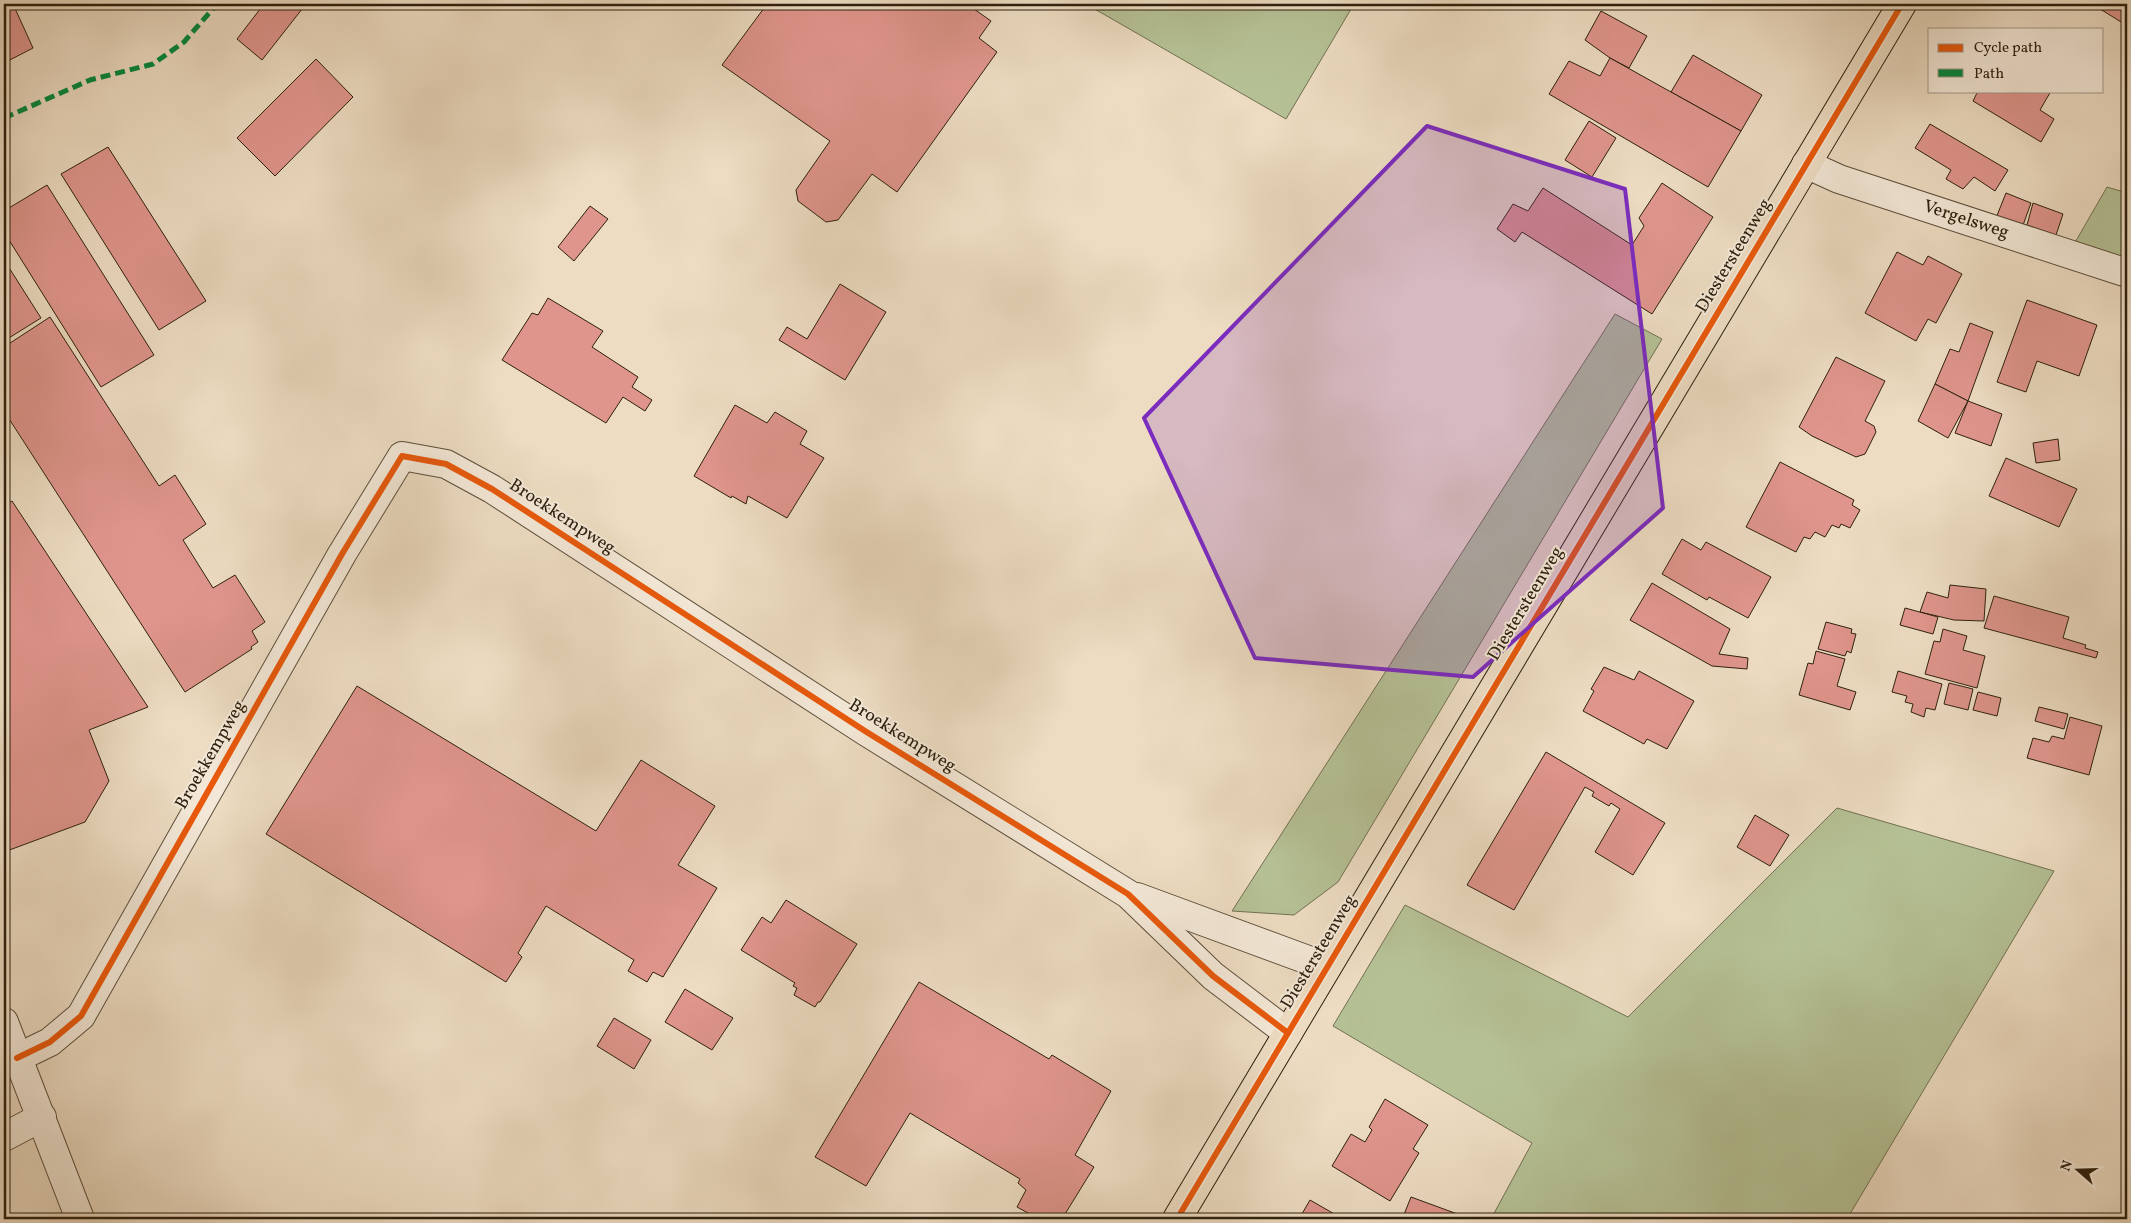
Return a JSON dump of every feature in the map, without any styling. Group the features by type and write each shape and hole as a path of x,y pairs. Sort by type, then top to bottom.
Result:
{"main road":[{"name":"Diestersteenweg","path":"1177,1219 1902,4"}],"street":[{"name":"Vergelsweg","path":"1806,164 1839,179 2127,273"},
{"name":"Broekkempweg","path":"17,1058 50,1042 81,1016 342,554 402,456 446,464 492,489 865,731 1128,894 1327,967"},
{"name":"Broekkempweg","path":"1128,894 1213,976 1288,1033"},
{"path":"4,1022 80,1219"},
{"path":"4,1137 42,1117"}],"highlighted area":[{"path":"1427,126 1625,189 1663,508 1473,677 1255,658 1144,418"}],"green space":[{"path":"1086,4 1354,4 1286,119"},
{"path":"2107,187 2127,193 2127,263 2073,246"},
{"path":"1615,314 1662,339 1338,882 1294,915 1232,911"},
{"path":"1837,808 2054,871 1847,1219 1491,1219 1532,1143 1333,1026 1405,905 1628,1017"}],"building":[{"path":"13,4 33,48 4,63 4,9"},
{"path":"264,4 306,4 262,60 237,39"},
{"path":"767,4 967,4 991,21 979,38 997,52 897,192 872,174 838,220 826,222 798,201 796,190 830,141 722,65"},
{"path":"2092,4 2127,4 2126,25"},
{"path":"1601,11 1647,36 1629,68 1610,58 1585,40"},
{"path":"1693,55 1762,95 1741,131 1671,92"},
{"path":"1610,58 1741,131 1708,187 1549,94 1569,61 1600,76"},
{"path":"316,59 353,97 275,176 237,138"},
{"path":"1978,92 2050,92 2040,110 2054,119 2041,142 1973,101"},
{"path":"1589,121 1616,138 1592,177 1565,160"},
{"path":"1930,124 2008,170 1995,191 1974,177 1963,189 1946,179 1951,170 1915,148"},
{"path":"108,147 206,301 159,330 61,174"},
{"path":"1662,183 1713,217 1652,314 1522,232 1515,242 1497,229 1513,204 1528,211 1543,188 1632,245 1644,226 1639,218"},
{"path":"47,185 154,355 101,387 4,232 4,211"},
{"path":"2006,193 2031,203 2022,228 1996,218"},
{"path":"2033,203 2063,214 2056,235 2027,225"},
{"path":"590,206 608,219 574,261 558,247"},
{"path":"1897,252 1923,265 1928,256 1962,274 1936,323 1928,319 1916,341 1865,313"},
{"path":"6,263 41,318 4,341 4,265"},
{"path":"840,284 886,312 845,380 779,340 787,327 807,339"},
{"path":"548,298 603,331 592,347 638,377 632,387 652,400 645,411 623,397 606,423 502,360 532,313 538,315"},
{"path":"2027,300 2097,325 2079,376 2037,361 2026,392 1997,382"},
{"path":"50,317 159,486 175,475 206,524 183,540 213,588 235,575 265,622 252,631 258,642 251,647 252,649 185,692 4,411 4,347"},
{"path":"1970,323 1993,332 1968,401 1935,384 1950,349 1959,352"},
{"path":"1836,357 1885,381 1865,421 1874,426 1876,432 1865,454 1856,457 1812,436 1799,427"},
{"path":"1935,384 1968,401 1948,438 1918,421"},
{"path":"1968,401 2002,414 1991,446 1955,433"},
{"path":"735,405 767,423 775,412 807,431 800,444 824,458 787,518 748,496 746,504 732,496 731,498 694,476"},
{"path":"2058,439 2060,460 2036,463 2033,443"},
{"path":"2006,458 2077,489 2059,527 1989,496"},
{"path":"1780,462 1854,500 1852,505 1860,510 1850,528 1841,524 1839,528 1832,525 1825,537 1815,532 1810,539 1804,537 1796,552 1746,527"},
{"path":"12,501 148,707 89,730 109,781 85,822 4,852 4,505"},
{"path":"1682,539 1701,550 1706,542 1771,577 1748,618 1709,597 1707,600 1662,574"},
{"path":"1652,583 1730,629 1719,654 1748,658 1747,669 1712,666 1630,620"},
{"path":"1950,585 1986,589 1984,621 1954,620 1920,612 1927,592 1948,598"},
{"path":"1994,596 2069,617 2063,638 2086,645 2085,648 2098,652 2096,658 1984,628"},
{"path":"1905,608 1938,617 1933,634 1900,625"},
{"path":"1826,622 1852,629 1851,633 1856,634 1851,653 1847,651 1845,656 1818,649"},
{"path":"1943,629 1967,636 1963,650 1985,656 1977,688 1925,674 1934,641 1940,642"},
{"path":"1816,651 1845,659 1837,686 1856,692 1850,710 1799,695 1808,663 1813,664"},
{"path":"1604,667 1634,680 1639,671 1694,701 1667,749 1647,739 1644,744 1583,711 1594,691 1591,689"},
{"path":"1898,671 1942,684 1935,710 1926,708 1924,717 1911,712 1913,704 1905,702 1907,696 1892,692"},
{"path":"1949,683 1973,689 1968,710 1944,704"},
{"path":"357,686 596,831 641,760 715,806 678,865 717,888 663,977 653,972 647,982 628,971 634,960 546,906 518,953 522,957 506,982 266,834"},
{"path":"1978,692 2001,698 1997,716 1973,710"},
{"path":"2039,707 2068,714 2064,729 2035,721"},
{"path":"2070,717 2102,726 2089,775 2027,758 2033,738 2049,742 2052,736 2064,739"},
{"path":"1546,752 1665,823 1633,875 1595,852 1620,809 1611,803 1609,806 1592,796 1594,792 1585,787 1514,910 1467,885"},
{"path":"1755,815 1789,835 1770,866 1737,847"},
{"path":"786,900 857,944 815,1007 794,995 797,988 793,986 795,983 741,950 762,917 771,923"},
{"path":"919,982 1049,1059 1052,1055 1111,1091 1075,1155 1094,1167 1062,1219 1039,1219 1017,1207 1026,1190 1018,1183 1020,1179 910,1113 866,1186 815,1157"},
{"path":"685,989 733,1018 712,1050 665,1022"},
{"path":"614,1018 651,1040 634,1069 597,1046"},
{"path":"1385,1099 1428,1125 1413,1149 1419,1153 1390,1201 1332,1166 1351,1134 1365,1142 1372,1130 1369,1127"},
{"path":"1411,1197 1471,1219 1408,1219 1403,1217"},
{"path":"1310,1200 1343,1219 1299,1219"}],"marked path":[{"path":"4,118 90,80 153,64 184,42 217,4"}],"cycle path":[{"path":"1177,1219 1902,4"},
{"path":"17,1058 50,1042 81,1016 342,554 402,456 446,464 492,489 865,731 1128,894 1213,976 1288,1033"}]}
